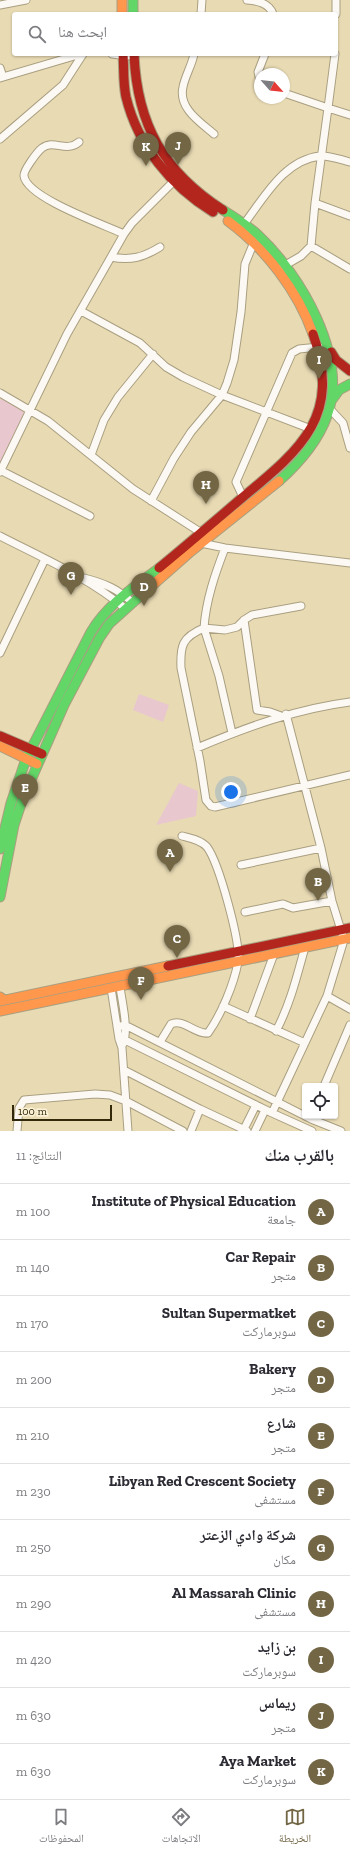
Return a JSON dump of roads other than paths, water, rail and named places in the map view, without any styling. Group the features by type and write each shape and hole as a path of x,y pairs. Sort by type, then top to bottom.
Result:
{"main road":[{"path":"121,0 122,12"},
{"path":"133,0 133,12"},
{"path":"123,56 126,98 132,116 142,139 161,168 173,182 190,197 233,225 254,242 281,268"},
{"path":"134,56 140,102 147,123 167,160 195,191 244,224 257,235 281,268 324,347 336,360 350,371"},
{"path":"324,347 330,405"},
{"path":"328,375 350,375"},
{"path":"328,375 350,380"},
{"path":"0,849 10,806 25,760 101,618 124,594 243,498 292,454 311,428 318,413 328,375"},
{"path":"0,897 3,870 14,825 23,798 64,705 100,637 109,624 129,606 200,543 259,497 305,454 316,438 330,405 339,390 350,384"},
{"path":"0,736 42,754"},
{"path":"0,746 25,760 37,764"},
{"path":"0,1011 115,988 350,928"},
{"path":"1,1000 238,956 274,954 347,939"}],"street":[{"path":"0,5 26,0"},
{"path":"201,12 202,0"},
{"path":"247,0 258,1 268,6 272,12"},
{"path":"336,0 336,12"},
{"path":"0,68 2,78 75,56"},
{"path":"0,139 63,85 81,56"},
{"path":"193,56 183,87 182,95 184,104 193,115 214,134"},
{"path":"260,68 264,56"},
{"path":"281,268 301,256 311,246 315,203 335,56"},
{"path":"290,95 350,115"},
{"path":"79,142 74,146 68,147 48,145 41,148 26,170 24,176 26,182 58,206 124,234"},
{"path":"244,224 280,177 298,162 321,156 350,162"},
{"path":"90,516 0,471 67,334 124,234 173,182"},
{"path":"315,203 350,216"},
{"path":"151,501 174,458 191,432 222,395 232,371 241,312 245,264 254,242"},
{"path":"111,257 122,259 136,258 144,256 160,246"},
{"path":"311,246 349,267"},
{"path":"81,310 140,343 166,367 183,377 222,395 311,428"},
{"path":"243,498 236,482 292,353 299,348 324,347"},
{"path":"91,455 104,420 118,397 153,354"},
{"path":"2,396 48,421 111,472 151,501 200,532"},
{"path":"330,405 343,423 350,448"},
{"path":"0,536 78,576 116,601 129,606"},
{"path":"200,543 225,548 350,563"},
{"path":"225,548 214,576 205,610 204,628 219,676 232,733"},
{"path":"0,653 45,559"},
{"path":"78,576 113,587 124,594 129,606"},
{"path":"301,606 262,612 244,620 237,627 225,630 204,628 195,632 184,641 180,654 181,668 206,800 211,806 215,807 350,775"},
{"path":"244,620 257,710 283,715"},
{"path":"197,748 232,733 283,715 321,706 350,702"},
{"path":"272,1113 327,996 347,939 340,930 332,901 321,848 283,715"},
{"path":"160,1042 171,1024 174,1023 180,1023 202,1034 208,1033 223,1006 238,956 236,933 219,874 206,847 195,839 182,836"},
{"path":"241,865 321,848"},
{"path":"245,912 283,904 293,908 332,901"},
{"path":"276,1031 285,1014 293,993 305,947"},
{"path":"250,1019 274,954"},
{"path":"115,988 125,1025 122,1048 128,1131"},
{"path":"115,988 117,1027 122,1040 309,1130 311,1119"},
{"path":"327,996 350,1009"},
{"path":"223,1006 305,1043"},
{"path":"117,1027 125,1025 302,1114"},
{"path":"325,1083 350,1025"},
{"path":"124,1070 200,1110 245,1131 256,1105"},
{"path":"17,1131 21,1103 24,1100 29,1098 96,1094 110,1096 126,1101 184,1131"},
{"path":"191,1131 200,1110"},
{"path":"255,1131 265,1110"},
{"path":"313,1119 341,1131"}],"place":[{"name":"ريماس","path":"178,165"},
{"name":"Aya Market","path":"146,166"},
{"name":"بن زايد","path":"319,379"},
{"name":"Al Massarah Clinic","path":"206,504"},
{"name":"شركة وادي الزعتر","path":"71,595"},
{"name":"Bakery","path":"144,606"},
{"name":"شارع","path":"25,807"},
{"name":"Institute of Physical Education","path":"170,872"},
{"name":"Car Repair","path":"318,901"},
{"name":"Sultan Supermatket","path":"177,958"},
{"name":"Libyan Red Crescent Society","path":"141,1000"}]}
